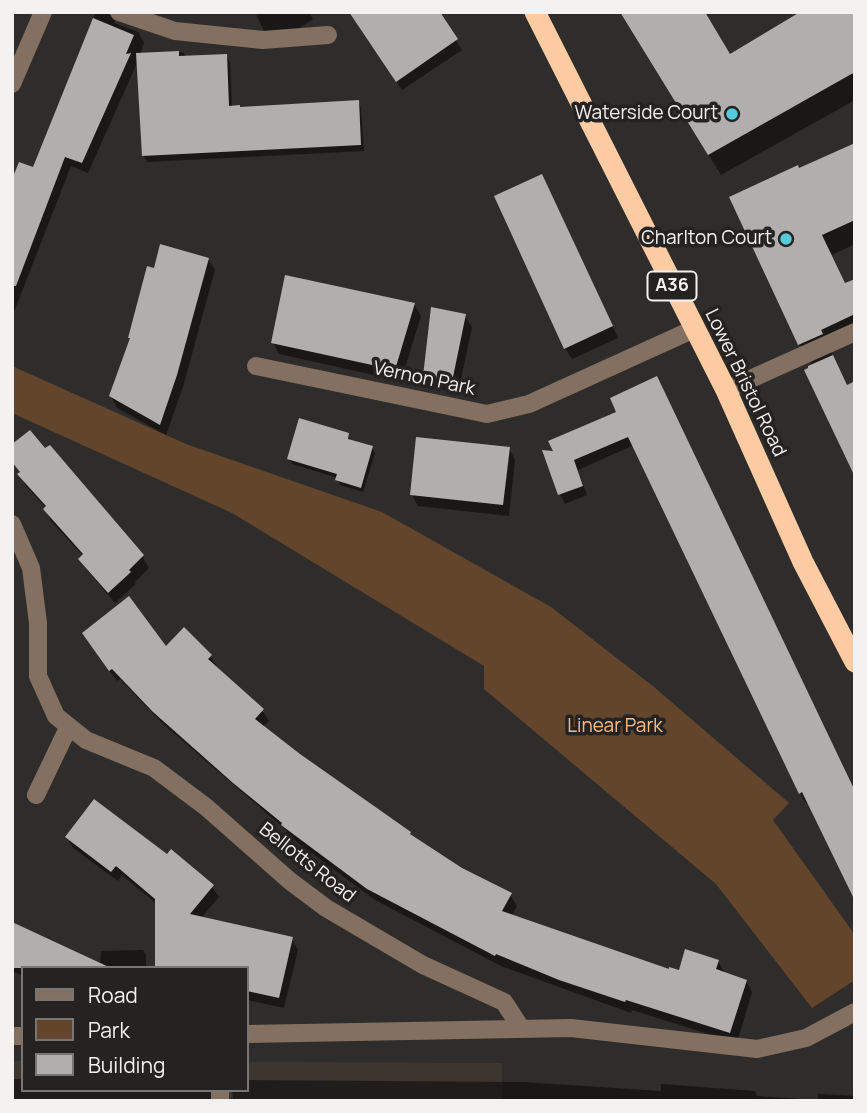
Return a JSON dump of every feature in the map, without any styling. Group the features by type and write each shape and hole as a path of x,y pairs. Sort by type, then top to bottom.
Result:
{"highway":[{"name":"Lower Bristol Road","path":"534,12 726,390 803,562 855,662"}],"street":[{"path":"12,84 43,12"},
{"path":"119,12 175,31 264,40 328,35"},
{"name":"Vernon Park","path":"256,366 487,414 529,404 694,329"},
{"path":"726,390 855,332"},
{"name":"Bellotts Road","path":"12,524 31,568 38,623 38,676 56,716 86,740 154,768 206,807 326,908 423,965 504,1002 521,1028"},
{"path":"36,795 69,726"},
{"path":"248,1034 571,1028 757,1049 806,1038 853,1016"}],"shaded area":[{"path":"12,1061 21,1061 21,1092 248,1092 248,1062 502,1063 502,1101 12,1101"}],"green space":[{"name":"Linear Park","path":"12,366 186,444 382,512 551,607 654,687 789,803 773,820 855,935 855,980 812,1008 716,884 484,689 484,666 232,513 12,413"}],"building":[{"path":"349,12 440,12 458,39 396,82"},
{"name":"Waterside Court","path":"620,12 705,12 730,54 800,12 855,12 855,72 708,155"},
{"path":"93,18 134,35 126,54 131,53 82,163 65,157 16,286 12,286 12,179 19,162 33,167"},
{"path":"179,51 179,56 227,54 229,106 359,100 361,145 142,156 136,53"},
{"name":"Charlton Court","path":"855,143 855,220 822,235 845,283 855,279 855,314 821,330 823,334 798,345 729,197 798,165 799,168"},
{"path":"542,174 613,326 564,349 494,196"},
{"path":"160,244 209,258 177,375 160,425 109,396 130,338 147,266 154,268"},
{"path":"285,275 415,303 395,370 271,343"},
{"path":"431,307 466,314 452,382 423,376"},
{"path":"833,355 847,385 855,381 855,477 804,370"},
{"path":"657,376 855,791 855,901 802,792 799,794 628,437 574,460 583,486 558,495 542,450 553,451 548,441 616,412 610,398"},
{"path":"299,418 349,433 348,439 373,446 361,488 335,480 337,474 287,459"},
{"path":"30,430 45,448 50,445 144,555 129,570 131,572 108,593 78,559 83,554 43,509 46,506 17,474 20,472 12,462 12,444"},
{"path":"416,437 510,447 503,505 410,495"},
{"path":"129,596 166,646 184,627 212,655 208,659 264,709 255,719 300,754 411,832 410,834 462,868 512,893 502,911 669,969 679,970 685,949 719,960 716,969 747,980 730,1033 626,1000 625,1002 559,980 496,954 495,956 367,889 281,825 282,823 153,712 112,669 109,671 82,633"},
{"path":"94,799 167,854 171,849 214,885 190,914 293,937 279,998 248,991 248,966 155,966 155,899 116,866 111,872 65,837"},
{"path":"12,922 107,966 21,966 12,968"}],"place":[{"name":"Waterside Court","path":"732,114"},
{"name":"Charlton Court","path":"786,239"}]}
